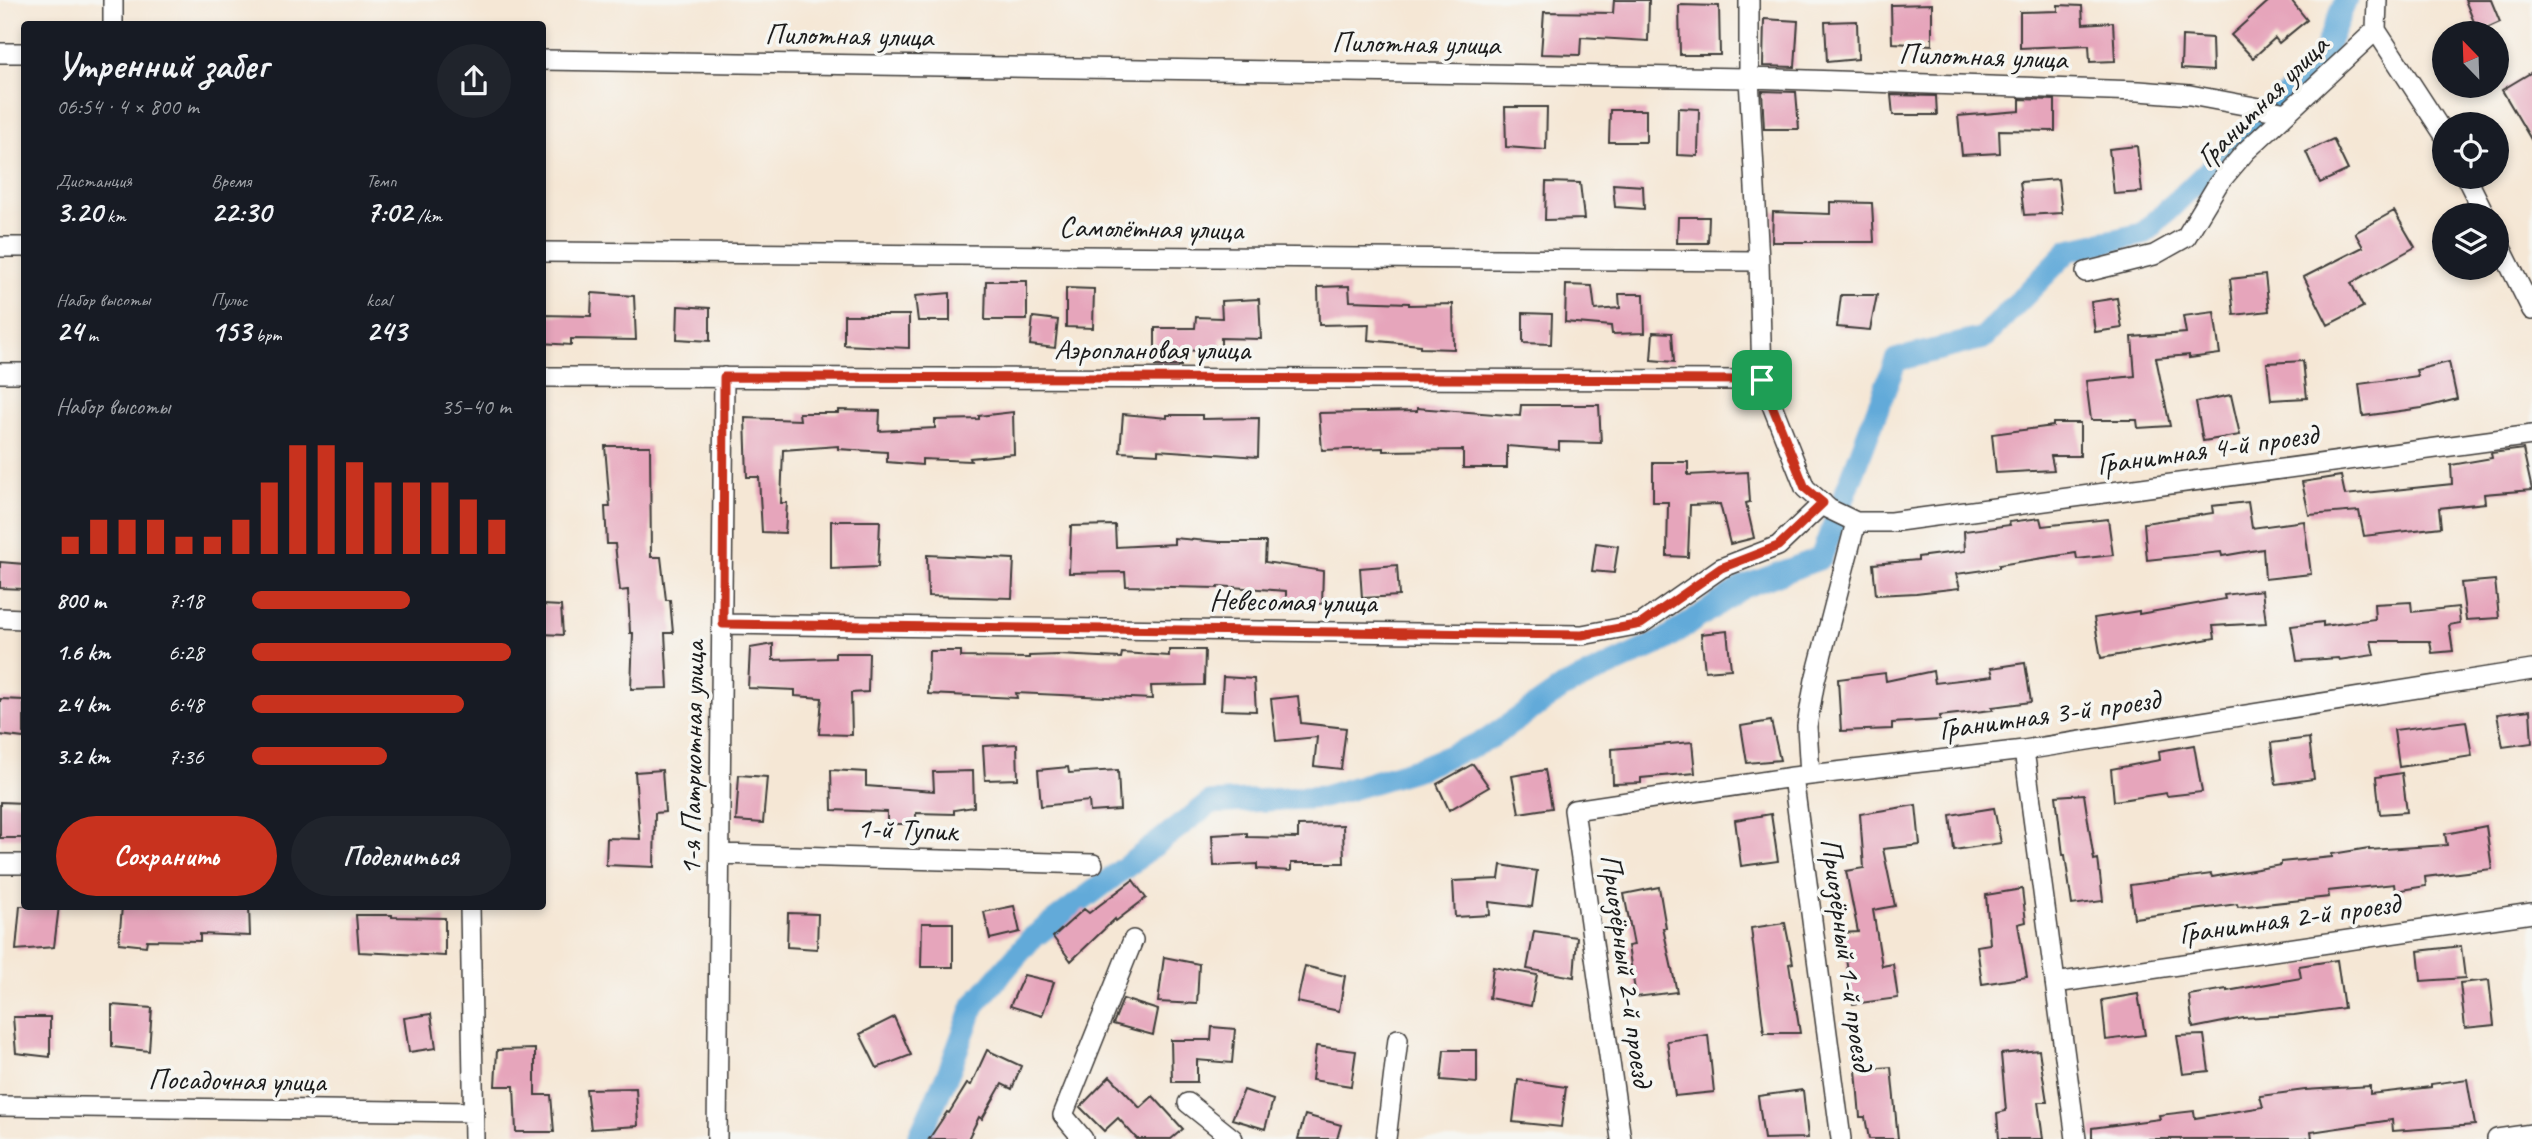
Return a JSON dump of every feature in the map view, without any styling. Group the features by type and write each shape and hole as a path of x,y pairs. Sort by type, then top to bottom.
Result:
{"street":[{"path":"113,0 113,21"},
{"path":"1749,0 1749,78 1759,261 1762,380 1805,488 1826,506 1855,521"},
{"path":"2377,0 2376,30 2432,116"},
{"name":"Гранитная улица","path":"2086,272 2154,256 2186,237 2218,184 2246,151 2376,30"},
{"path":"0,53 21,53"},
{"name":"Пилотная улица","path":"546,60 1749,78 2139,91 2190,95 2286,113"},
{"path":"0,247 21,247"},
{"name":"Самолётная улица","path":"546,252 1759,261"},
{"path":"2509,264 2532,310"},
{"path":"0,373 21,373"},
{"name":"Аэроплановая улица","path":"546,377 1762,380"},
{"name":"1-я Патриотная улица","path":"718,1139 724,377"},
{"name":"Гранитная 4-й проезд","path":"1855,521 1891,522 2532,435"},
{"name":"Невесомая улица","path":"723,624 1582,635 1641,624 1721,568 1778,546 1826,506"},
{"name":"Приозёрный 1-й проезд","path":"1841,1139 1801,776 1815,680 1855,521"},
{"path":"0,618 21,618"},
{"name":"Гранитная 3-й проезд","path":"1574,810 1801,776 2024,750 2532,670"},
{"path":"2024,750 2076,1139"},
{"name":"Приозёрный 2-й проезд","path":"1574,810 1621,1139"},
{"name":"1-й Тупик","path":"720,854 1093,864"},
{"path":"0,864 21,864"},
{"path":"470,910 474,1139"},
{"name":"Гранитная 2-й проезд","path":"2055,983 2532,913"},
{"path":"1083,1139 1063,1115 1133,940"},
{"path":"1386,1139 1398,1039"},
{"path":"1188,1103 1233,1139"},
{"name":"Посадочная улица","path":"0,1106 474,1112"},
{"path":"2497,1139 2532,1134"}],"building":[{"path":"1614,0 1649,0 1648,41 1581,37 1580,55 1541,54 1544,12 1613,13"},
{"path":"2270,0 2291,0 2307,20 2279,43 2275,38 2253,58 2231,35"},
{"path":"2465,0 2491,0 2500,21 2474,21"},
{"path":"1932,4 1932,45 1892,43 1891,5"},
{"path":"1679,5 1719,6 1720,55 1680,55"},
{"path":"2058,5 2082,6 2083,24 2113,22 2115,61 2090,62 2089,45 2020,48 2020,12 2058,11"},
{"path":"1764,19 1798,21 1795,67 1763,66"},
{"path":"1857,21 1858,59 1827,62 1825,22"},
{"path":"2182,36 2212,38 2213,71 2181,69"},
{"path":"2532,72 2532,141 2507,98 2510,98 2510,85"},
{"path":"1762,91 1796,92 1799,129 1764,129"},
{"path":"1891,95 1936,96 1937,115 1893,115"},
{"path":"2020,99 2055,100 2055,131 1999,130 2000,153 1962,155 1958,116 2020,111"},
{"path":"1505,107 1547,107 1546,150 1506,147"},
{"path":"1678,108 1699,109 1698,156 1677,155"},
{"path":"1610,110 1646,110 1646,142 1609,142"},
{"path":"2333,139 2348,170 2320,183 2306,152"},
{"path":"2137,146 2142,192 2114,194 2109,149"},
{"path":"2058,179 2062,213 2024,215 2020,182"},
{"path":"1546,182 1580,183 1584,219 1545,220"},
{"path":"1613,184 1643,186 1644,209 1615,207"},
{"path":"1830,202 1872,203 1874,242 1772,242 1773,212 1830,214"},
{"path":"2394,211 2415,247 2351,283 2363,307 2328,325 2304,277 2363,247 2355,233"},
{"path":"1678,217 1709,217 1708,243 1677,243"},
{"path":"2265,275 2269,311 2234,315 2230,279"},
{"path":"986,281 1027,281 1027,320 985,320"},
{"path":"1566,285 1592,286 1595,310 1620,308 1619,294 1644,294 1645,333 1612,334 1611,326 1565,322"},
{"path":"1349,286 1350,301 1409,305 1453,304 1454,349 1420,348 1420,345 1368,340 1369,324 1319,325 1318,287"},
{"path":"1066,288 1094,289 1093,328 1066,327"},
{"path":"592,293 634,296 636,340 571,339 571,345 546,343 546,315 591,316"},
{"path":"950,293 950,321 918,321 915,296"},
{"path":"1841,295 1877,295 1870,330 1837,327"},
{"path":"2117,298 2122,328 2095,332 2091,302"},
{"path":"1259,299 1261,339 1221,338 1221,352 1181,350 1181,366 1155,366 1155,328 1195,328 1196,317 1222,318 1221,301"},
{"path":"678,306 710,308 710,341 677,339"},
{"path":"2214,312 2220,354 2156,358 2170,426 2138,428 2137,420 2091,420 2086,381 2135,376 2132,337 2186,333 2183,316"},
{"path":"1523,313 1552,314 1551,344 1523,343"},
{"path":"844,315 909,315 909,348 844,345"},
{"path":"1033,317 1058,320 1055,348 1030,345"},
{"path":"1653,332 1672,333 1674,362 1651,360"},
{"path":"2303,361 2307,398 2271,400 2267,363"},
{"path":"2449,362 2457,399 2422,408 2363,416 2359,384 2418,376 2416,370"},
{"path":"2231,395 2240,435 2203,441 2196,402"},
{"path":"1521,405 1599,405 1601,443 1559,442 1559,450 1507,446 1507,468 1463,468 1463,450 1322,450 1319,413 1417,411 1417,408 1520,416"},
{"path":"838,410 880,411 879,431 935,428 935,420 979,419 979,416 1013,412 1014,454 970,458 971,461 922,459 922,465 887,462 887,452 838,449 838,446 783,450 781,503 787,503 785,533 762,532 759,477 747,477 745,418 800,420 799,413 838,413"},
{"path":"1123,414 1167,418 1167,415 1202,415 1202,419 1259,418 1258,457 1158,450 1158,454 1120,452"},
{"path":"2053,423 2080,423 2080,456 2051,456 2054,470 1996,473 1992,434 2053,426"},
{"path":"605,446 650,446 651,557 661,557 666,600 670,600 673,633 665,633 668,688 631,689 633,633 630,633 628,590 620,591 615,544 607,544 605,507 610,507"},
{"path":"2523,449 2532,490 2484,494 2485,503 2439,508 2441,527 2364,536 2359,511 2309,515 2302,482 2341,476 2345,495 2452,484 2451,465 2492,458 2491,453"},
{"path":"1653,462 1688,462 1688,475 1748,472 1750,502 1746,503 1754,538 1730,544 1720,504 1690,505 1688,557 1667,556 1668,502 1653,502"},
{"path":"2248,502 2252,528 2304,521 2311,574 2265,579 2263,549 2222,556 2221,552 2147,560 2144,523 2213,513 2212,506"},
{"path":"2040,518 2042,526 2108,519 2113,555 2077,559 2076,553 1999,565 1999,568 1956,574 1960,588 1876,595 1873,564 1918,560 1918,557 1965,551 1964,531"},
{"path":"831,521 880,521 878,567 831,569"},
{"path":"1115,525 1116,547 1174,544 1174,538 1266,542 1265,562 1323,571 1322,604 1286,601 1286,591 1218,586 1126,586 1125,572 1069,573 1071,526"},
{"path":"1596,543 1618,546 1614,573 1592,571"},
{"path":"927,555 1014,559 1012,598 928,596"},
{"path":"0,562 21,564 21,589 0,588"},
{"path":"1397,565 1399,596 1362,598 1360,568"},
{"path":"2495,580 2499,618 2466,620 2461,583"},
{"path":"2262,590 2266,623 2213,626 2215,638 2101,658 2094,618 2139,611 2139,614 2225,599 2224,595"},
{"path":"2411,602 2412,612 2458,607 2460,623 2449,625 2453,651 2432,653 2430,641 2371,641 2374,655 2339,660 2297,661 2291,626 2323,622 2323,626 2375,619 2374,604"},
{"path":"546,605 561,606 563,635 546,634"},
{"path":"1727,631 1731,669 1705,671 1701,634"},
{"path":"773,644 773,660 835,658 835,653 869,653 868,692 851,693 852,735 819,734 822,698 795,696 795,690 748,688 750,648"},
{"path":"1169,650 1205,650 1204,685 1151,686 1152,699 1016,693 1017,698 928,694 929,651 961,651 961,657 1029,658 1058,655 1121,658 1122,653 1169,656"},
{"path":"2025,663 2031,702 1992,707 1993,710 1940,716 1940,720 1892,723 1892,729 1841,731 1838,679 1885,673 1886,681 1933,671 1935,683 1993,676 1991,668"},
{"path":"1223,677 1254,679 1256,711 1221,710"},
{"path":"1298,696 1301,723 1346,728 1341,769 1314,766 1317,737 1276,741 1271,699"},
{"path":"0,699 21,700 21,738 0,735"},
{"path":"2530,710 2532,743 2503,747 2497,714"},
{"path":"1771,721 1780,760 1747,763 1741,726"},
{"path":"2466,721 2472,756 2399,767 2394,730"},
{"path":"2309,738 2314,779 2276,784 2271,743"},
{"path":"1692,742 1695,773 1641,778 1641,783 1613,784 1612,749"},
{"path":"1017,744 1018,779 985,780 983,746"},
{"path":"2194,745 2202,792 2167,796 2166,793 2114,801 2111,769 2160,760 2159,751"},
{"path":"1473,764 1489,787 1449,810 1437,784"},
{"path":"1068,767 1069,773 1118,770 1120,810 1090,812 1089,801 1041,806 1038,770"},
{"path":"662,770 665,812 655,813 654,867 606,865 607,838 640,839 635,772"},
{"path":"831,770 866,772 866,786 934,791 933,772 973,771 974,807 954,810 954,814 916,813 916,824 887,824 887,812 832,810"},
{"path":"1545,770 1552,808 1519,813 1512,776"},
{"path":"2402,773 2407,812 2380,814 2376,777"},
{"path":"739,775 767,777 763,823 736,821"},
{"path":"2084,794 2094,860 2098,859 2103,901 2072,905 2056,796"},
{"path":"0,802 21,803 21,838 0,838"},
{"path":"1916,805 1920,845 1883,849 1895,906 1873,910 1882,966 1893,964 1898,998 1853,1004 1842,933 1858,932 1846,871 1864,868 1860,814"},
{"path":"1994,808 2001,843 1954,850 1950,815"},
{"path":"1771,814 1778,861 1741,866 1735,820"},
{"path":"1343,825 1344,863 1291,863 1291,871 1257,869 1257,864 1214,866 1212,835 1247,833 1247,837 1298,838 1298,826"},
{"path":"2486,826 2492,869 2425,877 2426,886 2395,891 2394,884 2328,891 2329,897 2238,907 2237,904 2134,918 2130,885 2211,874 2212,877 2281,865 2281,862 2332,857 2332,854 2369,848 2447,845 2445,834"},
{"path":"1501,865 1537,871 1532,907 1489,902 1490,915 1455,917 1453,881 1499,879"},
{"path":"1133,880 1146,898 1116,921 1115,919 1071,961 1053,937 1084,909 1089,913"},
{"path":"1659,887 1666,928 1663,928 1677,992 1636,997 1628,946 1634,945 1624,894"},
{"path":"2022,889 2026,922 2018,924 2027,977 1982,984 1977,946 1990,944 1986,895"},
{"path":"20,906 21,910 59,910 54,947 16,950"},
{"path":"1014,906 1020,932 990,939 984,912"},
{"path":"122,910 249,910 250,936 200,934 200,941 147,940 146,946 119,943"},
{"path":"788,913 818,914 817,949 787,947"},
{"path":"356,915 445,918 445,956 359,952"},
{"path":"922,923 953,923 953,967 921,967"},
{"path":"1785,923 1793,963 1789,964 1800,1033 1764,1033 1751,928"},
{"path":"1534,931 1577,937 1574,977 1527,969"},
{"path":"2461,946 2465,978 2421,981 2418,951"},
{"path":"1164,957 1199,964 1197,1004 1158,1002"},
{"path":"2337,960 2344,1008 2243,1018 2193,1028 2189,995 2301,978 2299,966"},
{"path":"1305,966 1345,976 1339,1011 1297,1002"},
{"path":"1493,967 1537,975 1531,1006 1489,998"},
{"path":"1024,975 1054,982 1042,1016 1010,1006"},
{"path":"2489,980 2494,1025 2465,1028 2460,983"},
{"path":"2138,994 2145,1035 2106,1040 2102,1000"},
{"path":"1123,999 1158,1010 1153,1035 1113,1024"},
{"path":"112,1005 152,1008 149,1051 112,1047"},
{"path":"431,1014 436,1048 409,1052 404,1018"},
{"path":"13,1017 50,1017 50,1057 16,1053"},
{"path":"894,1017 911,1055 877,1068 860,1034"},
{"path":"1212,1027 1235,1029 1232,1063 1197,1060 1197,1082 1172,1082 1171,1040 1211,1040"},
{"path":"1708,1035 1714,1092 1675,1096 1667,1041"},
{"path":"2204,1035 2209,1071 2183,1074 2177,1036"},
{"path":"1316,1046 1356,1051 1351,1086 1312,1080"},
{"path":"535,1049 535,1095 551,1095 554,1132 516,1132 514,1086 495,1086 497,1050"},
{"path":"987,1050 1021,1066 1012,1089 1002,1084 982,1119 979,1117 968,1139 929,1139 967,1084 971,1085"},
{"path":"1444,1050 1477,1050 1477,1083 1441,1080"},
{"path":"2039,1050 2047,1102 2038,1102 2043,1139 1999,1139 1997,1113 2006,1111 2001,1054"},
{"path":"1891,1067 1898,1139 1869,1139 1865,1117 1860,1117 1856,1070"},
{"path":"1110,1076 1140,1108 1153,1096 1183,1129 1171,1139 1137,1139 1118,1118 1104,1131 1080,1107"},
{"path":"2467,1079 2475,1125 2393,1131 2392,1120 2311,1132 2312,1138 2302,1139 2092,1139 2092,1128 2160,1119 2159,1115 2194,1111 2195,1118 2263,1107 2260,1096 2370,1086 2370,1094 2431,1087 2431,1084"},
{"path":"1518,1080 1566,1087 1561,1127 1513,1122"},
{"path":"636,1088 638,1126 591,1129 586,1089"},
{"path":"1244,1090 1273,1100 1265,1129 1232,1119"},
{"path":"1803,1090 1808,1138 1764,1139 1758,1096"},
{"path":"1305,1115 1341,1125 1337,1139 1298,1139"}],"waterway":[{"path":"918,1139 949,1071 974,1005 1031,939 1210,803 1324,797 1420,768 1487,740 1564,687 1663,641 1743,587 1821,558 1896,360 1983,338 2069,250 2143,234 2319,64 2346,0"}],"route":[{"path":"724,377 1762,380 1805,488 1823,503 1778,546 1721,568 1641,624 1582,635 723,624 724,377"}]}
